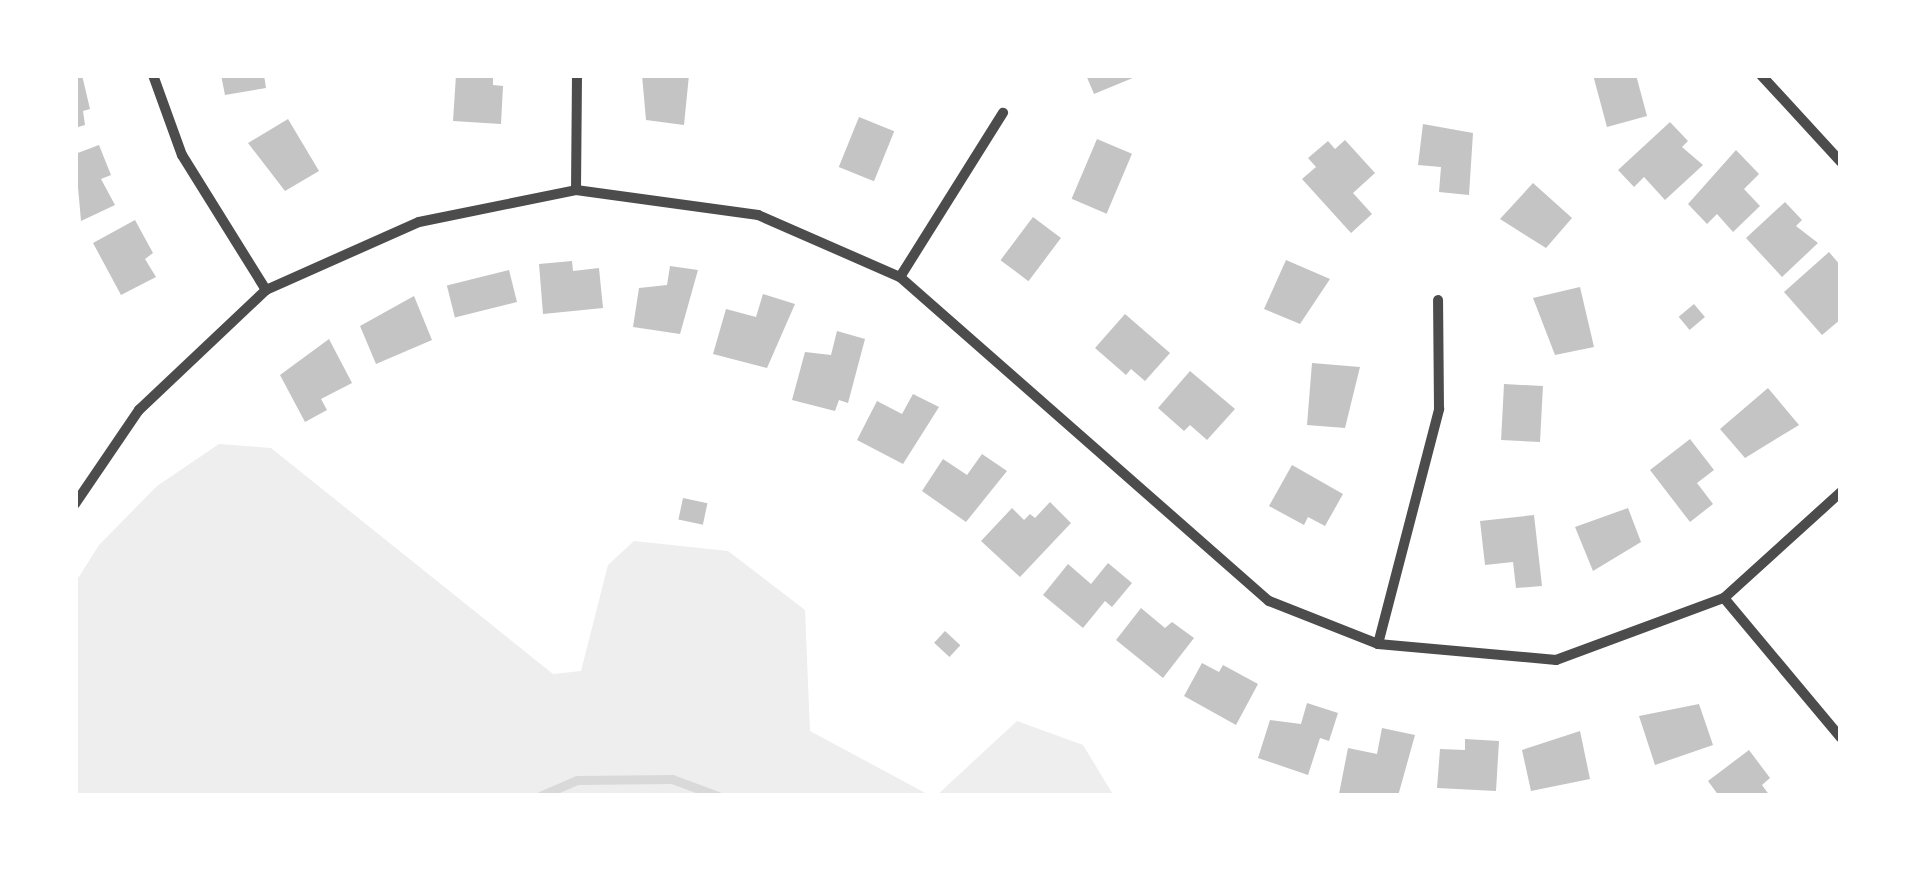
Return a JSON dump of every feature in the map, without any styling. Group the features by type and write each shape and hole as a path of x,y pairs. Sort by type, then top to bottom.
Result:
{"street":[{"path":"153,75 158,104 182,155 266,290"},
{"path":"576,190 577,75"},
{"path":"1761,75 1841,162"},
{"path":"900,277 1003,113"},
{"path":"75,504 139,410 266,290 418,222 576,190 758,215 900,277 1269,601 1378,644 1556,660 1724,598 1841,492"},
{"path":"1378,644 1438,409 1438,300"},
{"path":"1724,598 1841,738"}],"shaded area":[{"path":"219,444 271,448 553,674 581,671 608,565 634,541 728,551 805,610 810,731 931,796 75,796 75,583 99,545 157,486"},
{"path":"1017,721 1083,745 1114,796 936,796"}],"building":[{"path":"75,75 82,75 90,109 83,111 85,125 75,128"},
{"path":"221,75 264,75 266,88 225,95"},
{"path":"456,75 493,75 493,85 503,86 501,124 453,121"},
{"path":"642,75 689,75 684,125 646,120"},
{"path":"1086,75 1140,75 1094,94"},
{"path":"1593,75 1636,75 1647,116 1607,127"},
{"path":"859,117 894,131 874,181 839,167"},
{"path":"288,119 319,171 285,191 248,143"},
{"path":"1670,122 1688,141 1682,147 1703,165 1665,200 1644,177 1634,187 1618,170"},
{"path":"1423,124 1473,133 1469,195 1439,192 1441,167 1418,165"},
{"path":"1097,139 1132,154 1107,214 1072,199"},
{"path":"1345,140 1375,173 1353,193 1372,214 1351,233 1302,179 1316,167 1308,158 1328,141 1335,149"},
{"path":"99,145 111,175 101,179 115,205 81,221 75,154"},
{"path":"1736,150 1759,174 1744,189 1760,206 1733,232 1717,214 1707,224 1688,204"},
{"path":"1533,183 1572,218 1546,248 1500,219"},
{"path":"1785,202 1802,220 1796,226 1818,243 1782,277 1746,238"},
{"path":"1033,217 1061,238 1028,281 1001,260"},
{"path":"135,220 153,253 145,259 156,277 121,295 93,243"},
{"path":"1829,252 1841,266 1841,319 1822,335 1784,292"},
{"path":"1286,260 1330,279 1300,324 1264,309"},
{"path":"572,261 573,271 599,268 603,308 543,314 539,264"},
{"path":"670,266 698,270 680,334 633,327 639,288 667,285"},
{"path":"509,270 517,302 455,318 447,285"},
{"path":"1580,287 1594,347 1555,355 1533,298"},
{"path":"763,294 795,304 767,368 713,354 726,309 756,317"},
{"path":"414,296 432,340 376,364 360,326"},
{"path":"1694,304 1705,317 1690,330 1679,317"},
{"path":"1125,314 1170,353 1145,381 1131,369 1126,375 1095,348"},
{"path":"837,331 865,339 848,403 839,400 835,411 792,400 805,352 831,355"},
{"path":"329,339 352,383 321,399 327,410 305,422 280,375"},
{"path":"1312,363 1360,367 1345,428 1307,425"},
{"path":"1190,371 1235,409 1207,440 1190,425 1184,431 1158,408"},
{"path":"1504,384 1543,386 1540,442 1501,440"},
{"path":"1768,388 1799,425 1745,458 1720,429"},
{"path":"913,394 939,407 903,464 857,440 877,401 902,414"},
{"path":"1690,439 1714,470 1697,483 1713,504 1690,522 1650,470"},
{"path":"982,454 1007,471 966,522 922,491 943,459 967,475"},
{"path":"1292,465 1343,494 1325,526 1308,517 1304,525 1269,506"},
{"path":"683,498 707,503 703,525 678,520"},
{"path":"1050,502 1071,523 1020,577 981,541 1012,508 1024,520 1030,514 1035,518"},
{"path":"1628,508 1641,542 1593,571 1575,527"},
{"path":"1534,515 1542,586 1516,588 1513,562 1485,565 1480,521"},
{"path":"1108,563 1132,583 1112,607 1105,601 1083,628 1043,595 1068,564 1091,584"},
{"path":"1141,608 1165,628 1172,622 1194,638 1163,678 1116,640"},
{"path":"945,631 960,645 949,657 934,643"},
{"path":"1202,663 1219,672 1223,665 1258,684 1236,725 1184,696"},
{"path":"1307,703 1338,713 1329,741 1320,738 1308,775 1258,758 1270,720 1301,724"},
{"path":"1699,704 1713,745 1655,765 1639,716"},
{"path":"1382,728 1415,735 1398,796 1339,794 1348,748 1377,754"},
{"path":"1580,731 1590,779 1531,791 1522,750"},
{"path":"1465,739 1499,741 1496,791 1437,788 1440,749 1465,750"},
{"path":"1749,750 1770,778 1762,785 1770,796 1719,796 1708,781"}],"waterway":[{"path":"540,796 577,780 672,779 718,796"}]}
